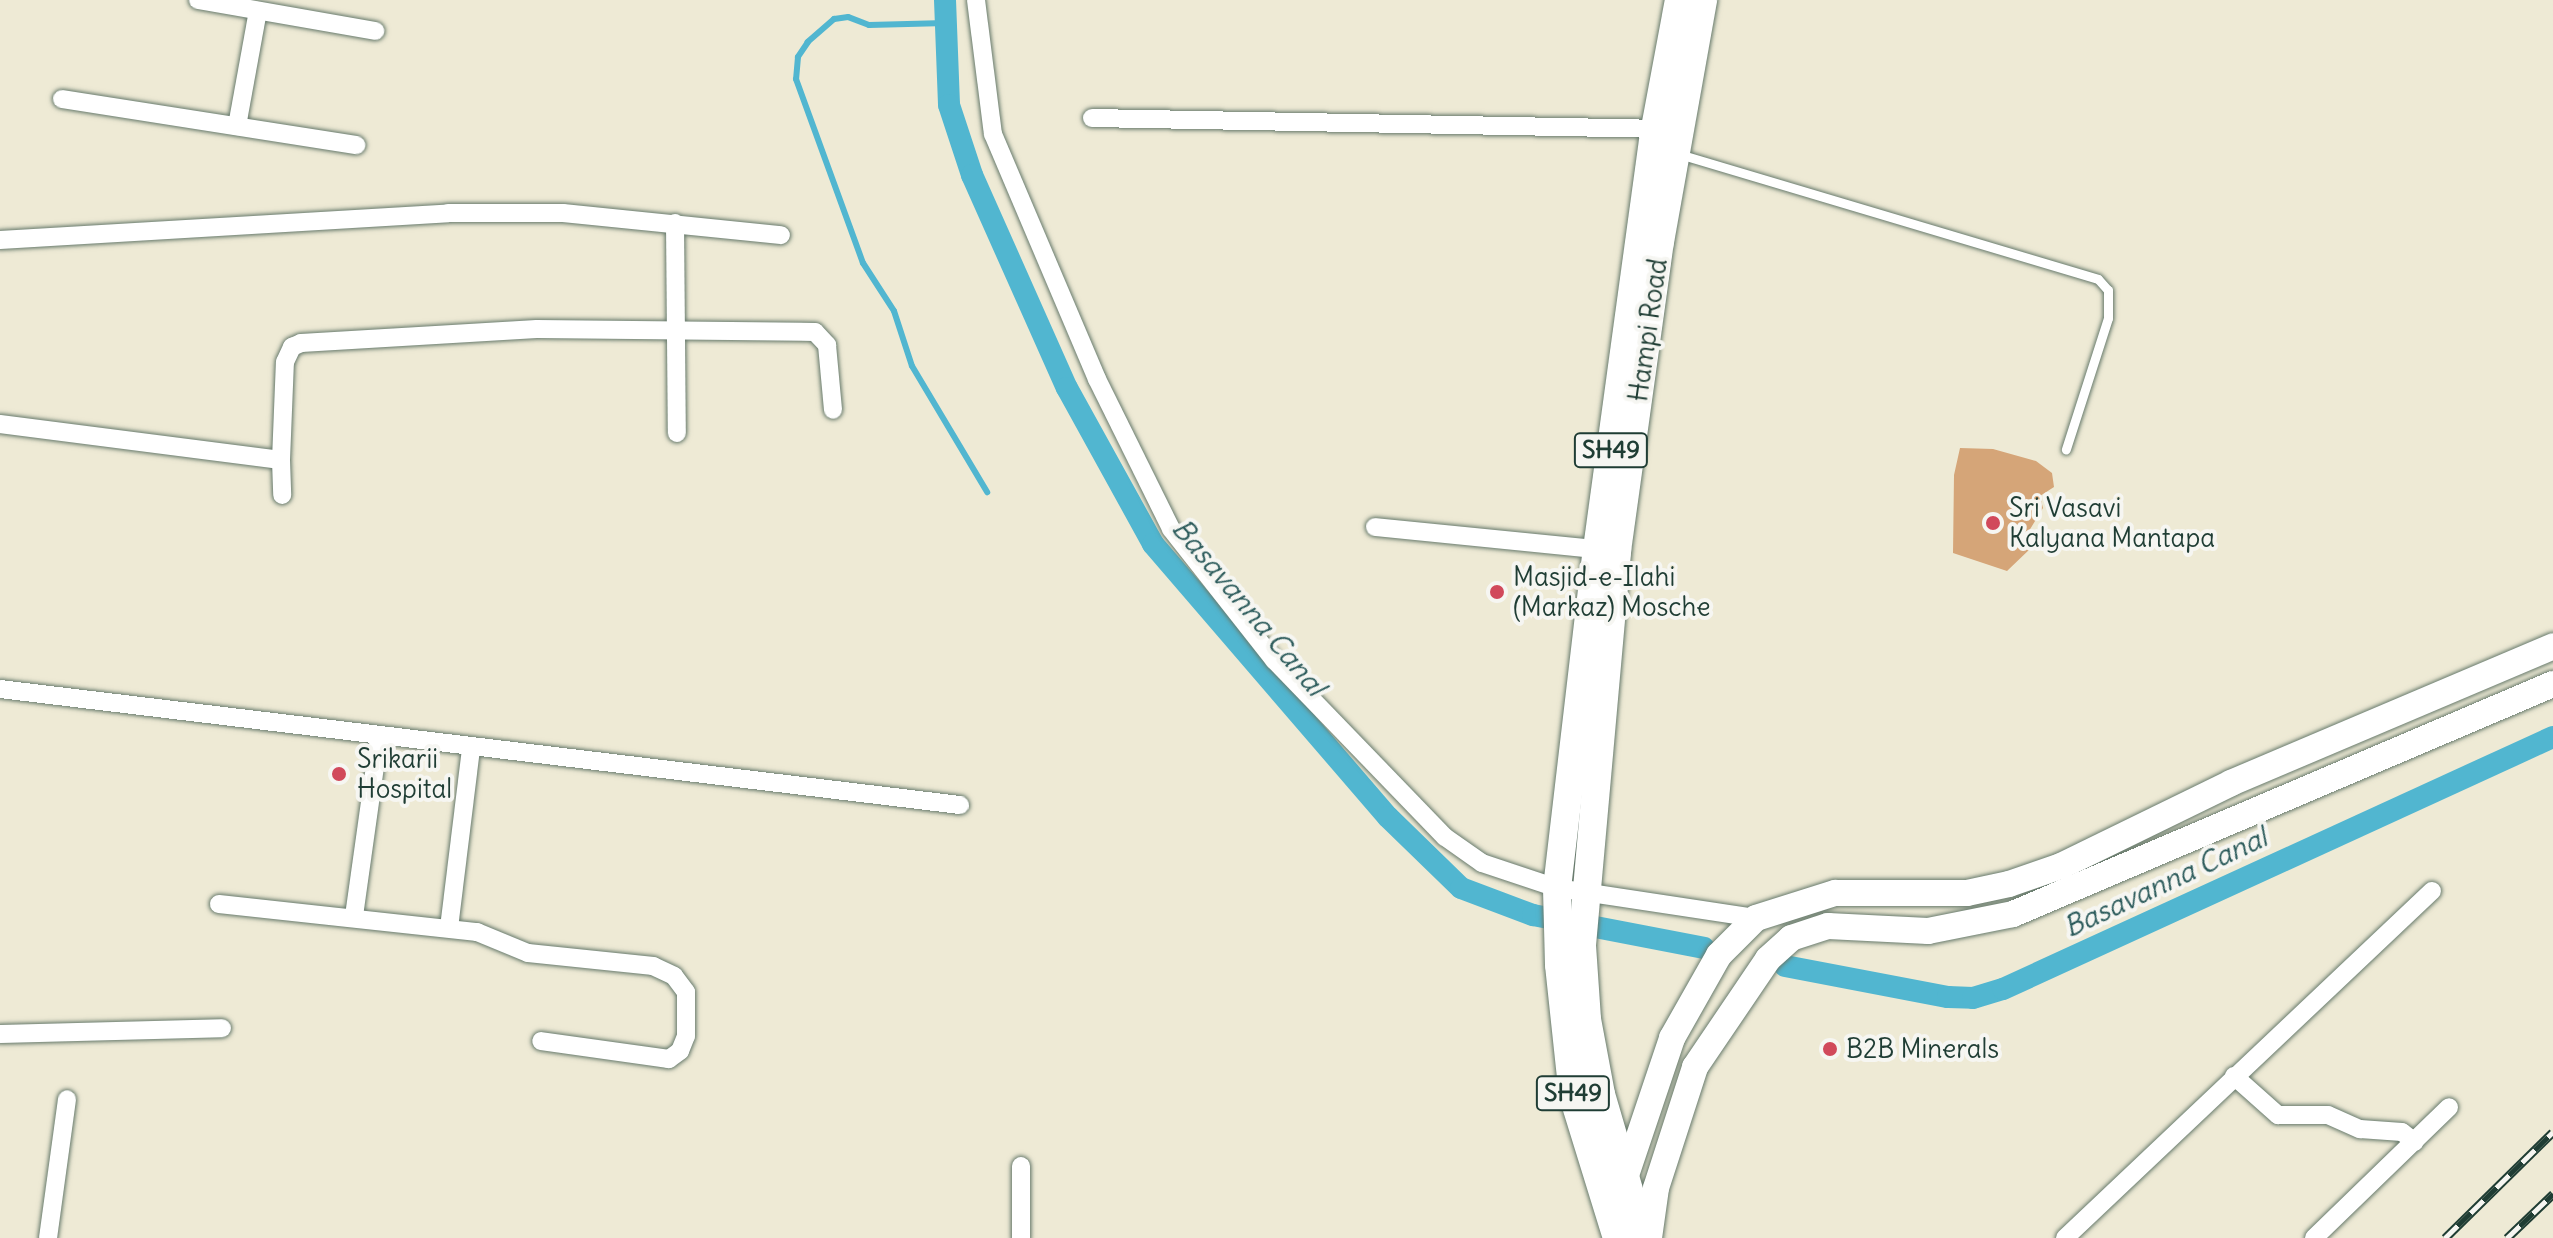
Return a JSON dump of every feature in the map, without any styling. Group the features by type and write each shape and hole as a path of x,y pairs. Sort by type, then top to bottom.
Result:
{"main road":[{"name":"SH49","path":"1670,137 1679,0"},
{"name":"Hampi Road","path":"1571,896 1607,550 1670,137 1703,0"},
{"path":"1626,1175 1672,1038 1719,955 1756,918 1835,893 1967,893 2009,884 2061,866 2231,783 2553,646"},
{"path":"1646,1238 1656,1188 1695,1067 1768,959 1791,938 1828,926 1928,931 2013,914 2553,684"},
{"name":"SH49","path":"1571,896 1573,1096 1617,1238"},
{"name":"SH49","path":"1570,943 1601,1094 1646,1238"}],"street":[{"path":"198,0 375,31"},
{"path":"976,0 993,134 1097,379 1171,529 1274,660 1445,837 1493,868 1571,896 1756,918"},
{"path":"237,126 258,11"},
{"path":"62,99 356,145"},
{"path":"1092,118 1670,137"},
{"path":"0,240 448,213 563,213 781,235"},
{"path":"675,223 679,327 677,433"},
{"path":"282,495 285,362 292,347 301,343 679,327 821,334 827,345 833,410"},
{"path":"0,424 281,460"},
{"path":"1375,527 1607,550"},
{"path":"0,689 471,749 960,805"},
{"path":"354,916 379,737"},
{"path":"449,928 471,749"},
{"path":"2065,1238 2432,891"},
{"path":"219,904 354,916 477,932 528,953 653,966 674,976 686,992 686,1036 680,1051 669,1059 541,1041"},
{"path":"0,1034 222,1028"},
{"path":"2234,1076 2278,1115 2328,1115 2360,1129 2402,1132 2415,1142"},
{"path":"48,1238 67,1099"},
{"path":"2314,1238 2449,1107"},
{"path":"1021,1166 1021,1238"}],"lane":[{"path":"1670,137 2098,279 2108,290 2108,318 2066,449"}],"building":[{"name":"Sri Vasavi Kalyana Mantapa","path":"1960,448 1993,449 2036,461 2052,473 2054,487 2040,496 2043,508 2024,539 2031,548 2007,571 1953,553 1954,475"}],"waterway":[{"name":"Basavanna Canal","path":"945,0 949,105 972,175 1067,388 1153,544 1388,817 1461,888 1533,915 1704,948"},
{"path":"946,23 869,25 848,17 834,19 808,42 798,57 796,79 863,263 894,311 912,366 987,492"},
{"name":"Basavanna Canal","path":"1785,966 1948,997 1973,998 2003,989 2553,737"}],"railway":[{"path":"2445,1238 2553,1132"},
{"path":"2507,1238 2553,1194"}],"place":[{"name":"Sri Vasavi Kalyana Mantapa","path":"1993,523"},
{"name":"Masjid-e-Ilahi (Markaz) Mosche","path":"1497,592"},
{"name":"Srikarii Hospital","path":"339,774"},
{"name":"B2B Minerals","path":"1830,1049"}]}
